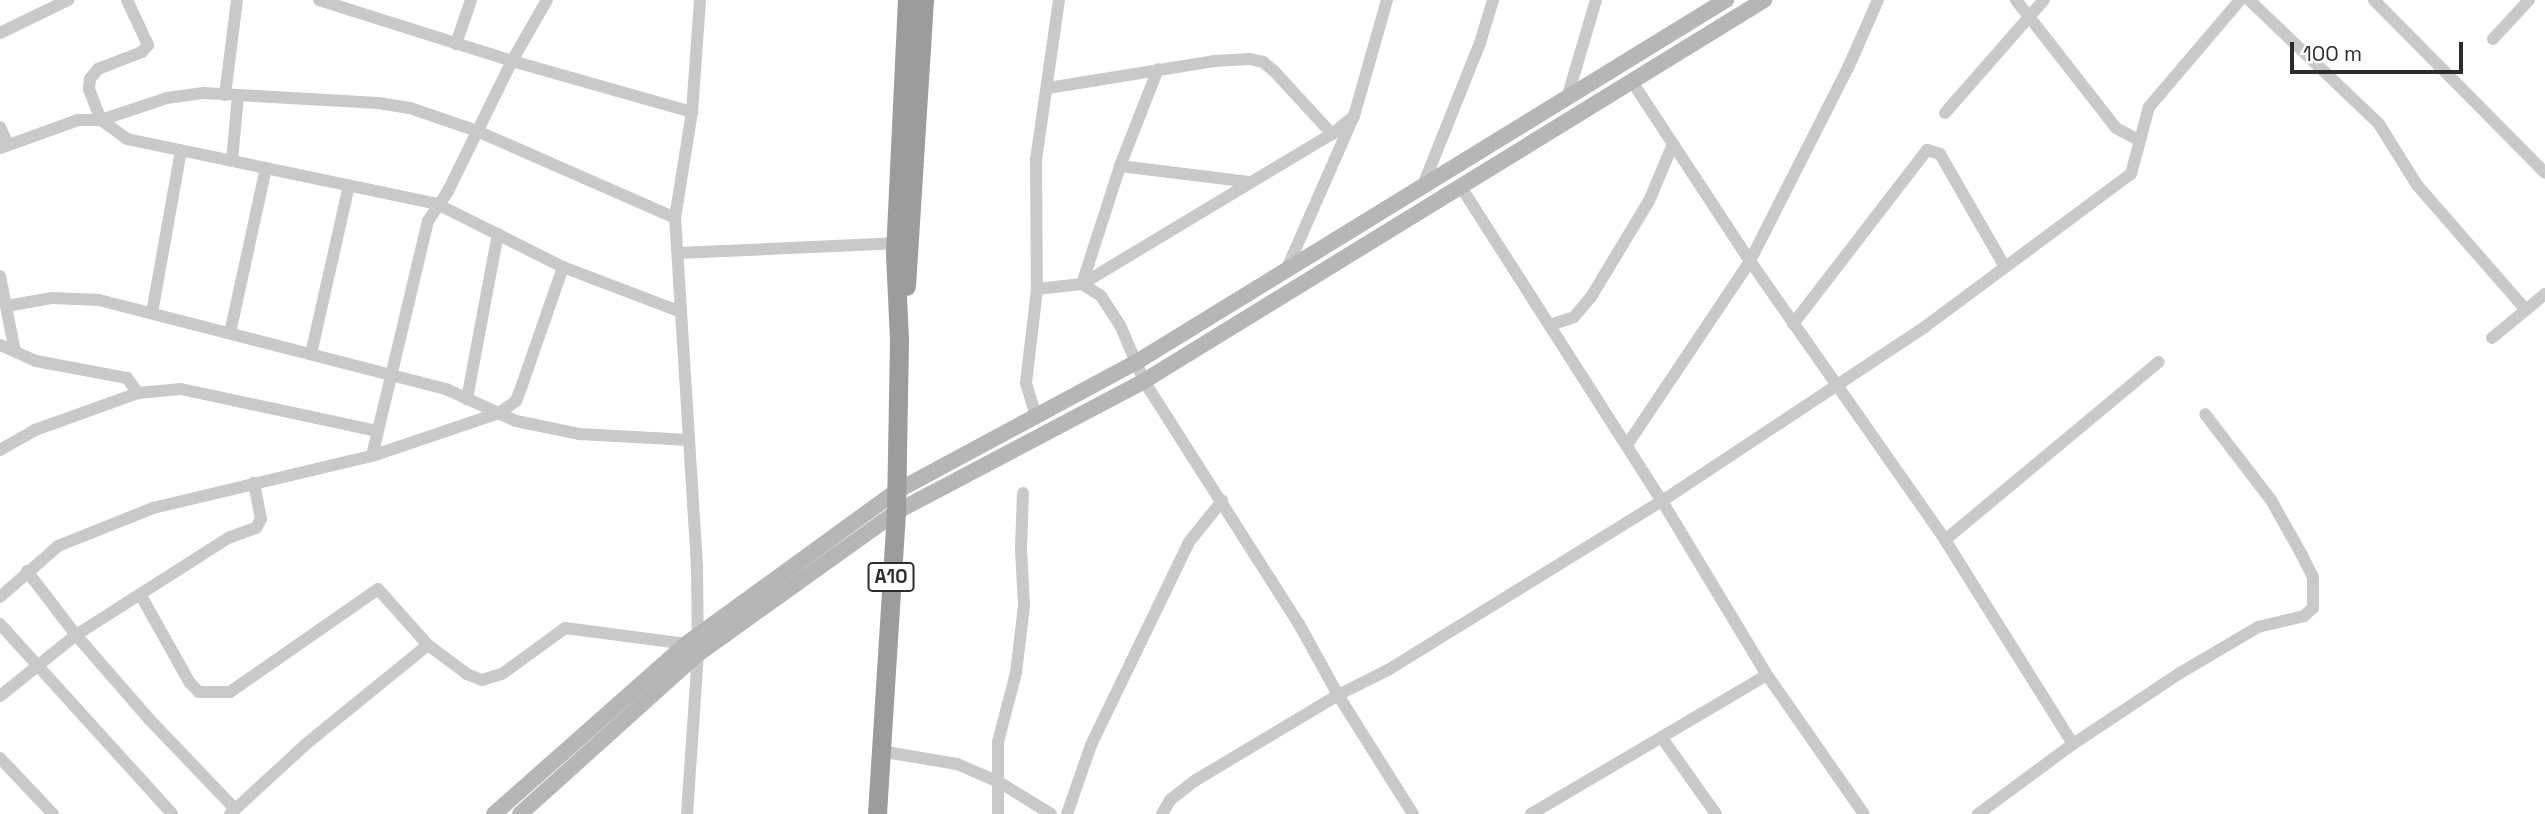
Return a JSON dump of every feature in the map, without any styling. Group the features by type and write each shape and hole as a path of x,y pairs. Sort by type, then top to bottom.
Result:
{"highway":[{"name":"A10","path":"877,814 896,512 899,339 896,243 908,0"},
{"name":"A10","path":"899,339 910,255 924,0"}],"main road":[{"path":"520,814 694,645 896,512 1144,381 1764,0"},
{"path":"494,814 694,645 895,492 1135,363 1288,266 1722,1"}],"street":[{"path":"0,33 68,0"},
{"path":"127,0 148,45 142,52 98,69 90,79 89,89 101,120 127,139 437,204 563,267 681,312"},
{"path":"232,161 237,0"},
{"path":"319,0 512,61 692,112"},
{"path":"456,44 471,0"},
{"path":"372,456 428,221 448,191 512,61 547,0"},
{"path":"679,814 688,807 697,566 675,218 692,112 700,0"},
{"path":"1036,416 1026,383 1037,289 1036,160 1059,0"},
{"path":"1288,266 1354,116 1387,0"},
{"path":"1424,183 1480,43 1493,0"},
{"path":"1568,95 1596,0"},
{"path":"1627,445 1750,261 1848,68 1878,0"},
{"path":"2016,0 2116,128 2140,141"},
{"path":"1945,113 2027,16 2045,0"},
{"path":"1162,814 1171,800 1196,780 1338,695 1388,670 1662,501 1926,326 2131,174 2149,107 2240,0"},
{"path":"2249,0 2379,124 2417,186 2526,310"},
{"path":"2374,0 2545,173"},
{"path":"2493,39 2529,0"},
{"path":"1048,88 1158,69 1251,59 1263,62 1303,99 1332,134"},
{"path":"1082,284 1120,166 1158,69"},
{"path":"1631,80 1793,324 1945,540 2073,744"},
{"path":"0,127 4,146 78,120 101,120 167,98 204,93 377,103 410,108 477,131 675,218"},
{"path":"1037,289 1082,284 1332,134 1354,116"},
{"path":"1550,325 1574,317 1591,298 1648,201 1673,144"},
{"path":"1793,324 1927,150 1940,154 2005,267"},
{"path":"152,313 181,151"},
{"path":"1120,166 1251,182"},
{"path":"230,334 265,168"},
{"path":"311,354 349,185"},
{"path":"1461,187 1627,445 1767,675 1864,814"},
{"path":"467,399 498,234"},
{"path":"679,253 896,243"},
{"path":"0,597 58,546 153,508 372,456 499,413 516,401 563,267"},
{"path":"0,276 15,352"},
{"path":"1082,284 1101,296 1114,315 1144,381 1299,624 1338,695 1413,814"},
{"path":"2492,338 2545,294"},
{"path":"7,306 52,298 99,300 446,389 516,421 579,434 689,440"},
{"path":"0,345 36,361 127,378 138,393"},
{"path":"1945,540 2159,362"},
{"path":"0,450 35,430 138,393 181,389 377,431"},
{"path":"1978,814 2073,744 2180,673 2258,627 2304,616 2313,608 2313,577 2302,555 2271,500 2205,414"},
{"path":"0,696 36,664 76,635 228,538 256,528 261,519 254,483"},
{"path":"998,814 998,742 1016,673 1024,606 1021,548 1023,493"},
{"path":"1067,814 1091,745 1189,542 1222,501"},
{"path":"27,571 76,635 233,812 306,744 428,645"},
{"path":"140,594 199,692 230,692 378,589 428,645 467,674 482,680 502,674 565,628 694,645"},
{"path":"0,624 172,814"},
{"path":"1539,812 1767,675"},
{"path":"1662,738 1716,814"},
{"path":"880,751 957,764 999,782 1051,814"},
{"path":"0,758 53,814"}]}
